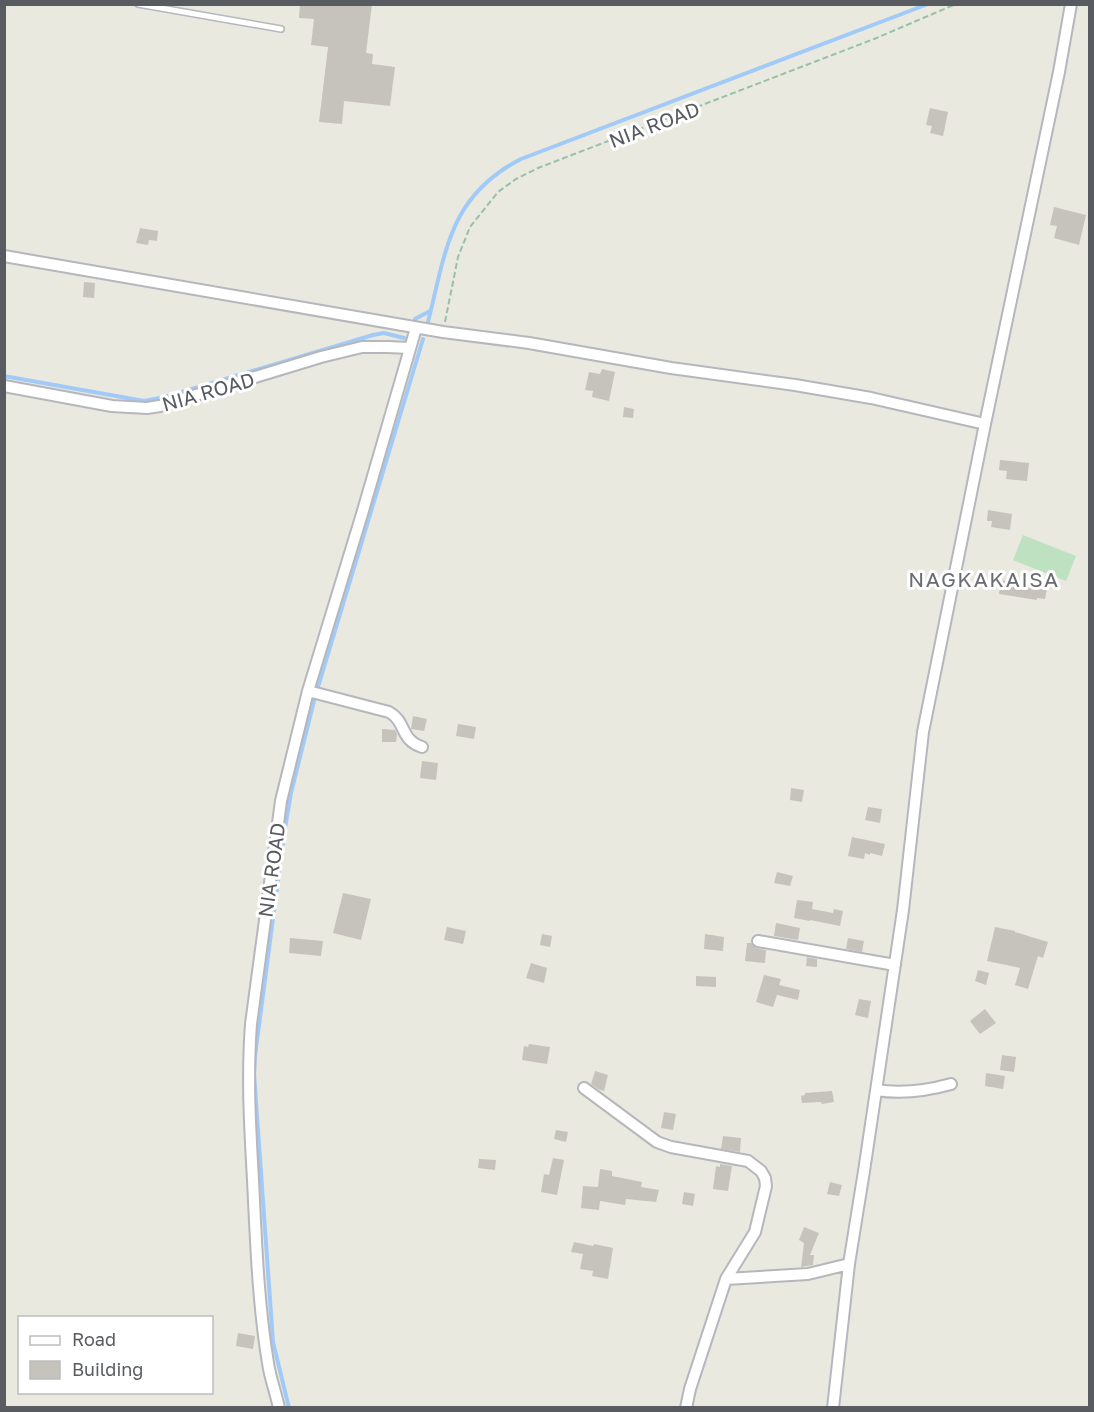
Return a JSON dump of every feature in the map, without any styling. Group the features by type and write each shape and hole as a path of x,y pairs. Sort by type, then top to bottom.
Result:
{"street":[{"path":"833,1407 849,1264 903,910 923,732 1071,4"},
{"path":"4,256 416,328 518,341 671,368 871,398 985,424"},
{"name":"NIA ROAD","path":"279,1407 268,1366 255,1234 248,1061 267,895 281,801 308,691 416,328"},
{"name":"NIA ROAD","path":"4,386 112,406 147,408 362,347 410,348"},
{"path":"308,691 389,712 398,719 410,742 422,747"},
{"path":"758,941 895,964"},
{"path":"876,1090 904,1092 951,1084"},
{"path":"584,1088 657,1142 671,1147 748,1161 761,1171 765,1178 766,1186 755,1232 726,1279 686,1407"},
{"path":"726,1279 808,1274 849,1264"}],"lane":[{"path":"138,4 281,29"}],"path":[{"name":"NIA ROAD","path":"443,332 458,257 470,227 498,192 516,179 549,164 874,39 956,4"}],"green space":[{"path":"1023,535 1076,556 1066,581 1013,560"}],"building":[{"path":"300,4 372,4 366,53 373,54 372,64 395,67 390,106 344,101 342,124 319,122 328,47 311,45 314,19 299,18"},
{"path":"930,108 948,112 943,136 930,133 932,126 926,125"},
{"path":"1054,207 1086,215 1079,245 1054,238 1057,226 1050,225"},
{"path":"140,228 158,231 157,241 149,240 148,245 136,243"},
{"path":"84,282 95,283 94,298 83,297"},
{"path":"602,369 615,372 609,401 592,397 593,391 585,390 589,372 600,374"},
{"path":"624,407 634,409 633,418 623,417"},
{"path":"1000,460 1029,463 1027,481 1006,479 1007,471 999,470"},
{"path":"988,510 1012,514 1010,530 991,527 992,521 987,521"},
{"path":"1001,580 1047,589 1045,599 1037,598 1037,600 999,594"},
{"path":"413,716 427,719 424,731 411,729"},
{"path":"458,724 476,727 474,739 456,736"},
{"path":"382,729 395,730 396,742 382,742"},
{"path":"422,761 438,763 436,780 420,778"},
{"path":"791,788 804,790 802,802 790,800"},
{"path":"868,807 882,809 880,823 865,820"},
{"path":"852,837 885,844 882,856 865,853 864,859 848,856"},
{"path":"777,872 793,876 790,886 774,883"},
{"path":"343,893 371,899 361,940 333,933"},
{"path":"797,900 813,902 812,909 833,913 834,909 843,911 840,926 794,918"},
{"path":"776,923 800,928 798,940 774,936"},
{"path":"447,927 466,931 463,944 444,940"},
{"path":"995,927 1048,942 1043,958 1038,956 1028,989 1015,985 1020,968 987,961"},
{"path":"542,934 552,936 550,947 540,945"},
{"path":"705,934 724,937 723,951 704,949"},
{"path":"290,938 323,941 321,956 289,953"},
{"path":"848,938 864,941 862,952 846,949"},
{"path":"747,943 766,950 765,963 745,961"},
{"path":"807,957 817,959 817,967 806,966"},
{"path":"531,963 547,968 544,983 526,978"},
{"path":"978,970 989,973 986,985 975,981"},
{"path":"764,975 781,979 779,985 800,990 798,1000 777,995 773,1007 756,1002"},
{"path":"696,976 716,977 716,987 696,986"},
{"path":"859,999 871,1001 868,1018 855,1015"},
{"path":"985,1009 996,1023 980,1034 970,1021"},
{"path":"529,1044 550,1047 547,1064 522,1060 524,1046 528,1047"},
{"path":"1002,1055 1016,1057 1014,1072 1000,1070"},
{"path":"595,1071 608,1075 604,1091 591,1084"},
{"path":"986,1073 1005,1076 1003,1089 985,1086"},
{"path":"832,1091 834,1102 802,1103 801,1096 805,1093"},
{"path":"664,1112 676,1114 673,1130 661,1128"},
{"path":"556,1130 568,1132 566,1142 554,1139"},
{"path":"723,1136 741,1138 740,1152 721,1149"},
{"path":"553,1158 564,1160 557,1195 541,1192 544,1174 549,1175"},
{"path":"479,1159 496,1160 495,1170 478,1168"},
{"path":"720,1164 732,1166 728,1191 713,1189 716,1166 720,1167"},
{"path":"600,1169 612,1171 612,1176 642,1182 641,1187 659,1190 656,1202 626,1199 625,1205 600,1201 599,1210 581,1208 583,1186 598,1187"},
{"path":"830,1182 842,1185 839,1196 827,1194"},
{"path":"684,1192 695,1194 693,1206 682,1204"},
{"path":"804,1227 819,1233 810,1255 814,1255 813,1265 801,1267 804,1243 799,1240"},
{"path":"574,1242 613,1248 608,1279 592,1276 593,1271 580,1269 583,1254 571,1252"},
{"path":"238,1333 255,1336 253,1349 236,1346"}],"waterway":[{"path":"428,322 446,249 454,228 465,208 479,190 497,174 521,159 928,4"},
{"path":"415,319 430,311"},
{"path":"4,376 144,401 165,397 373,335 384,333 404,338"},
{"path":"318,687 423,339"},
{"path":"289,1408 273,1342 254,1074 284,834 291,793 314,701"}],"district":[{"name":"NAGKAKAISA","path":"984,579"}]}
